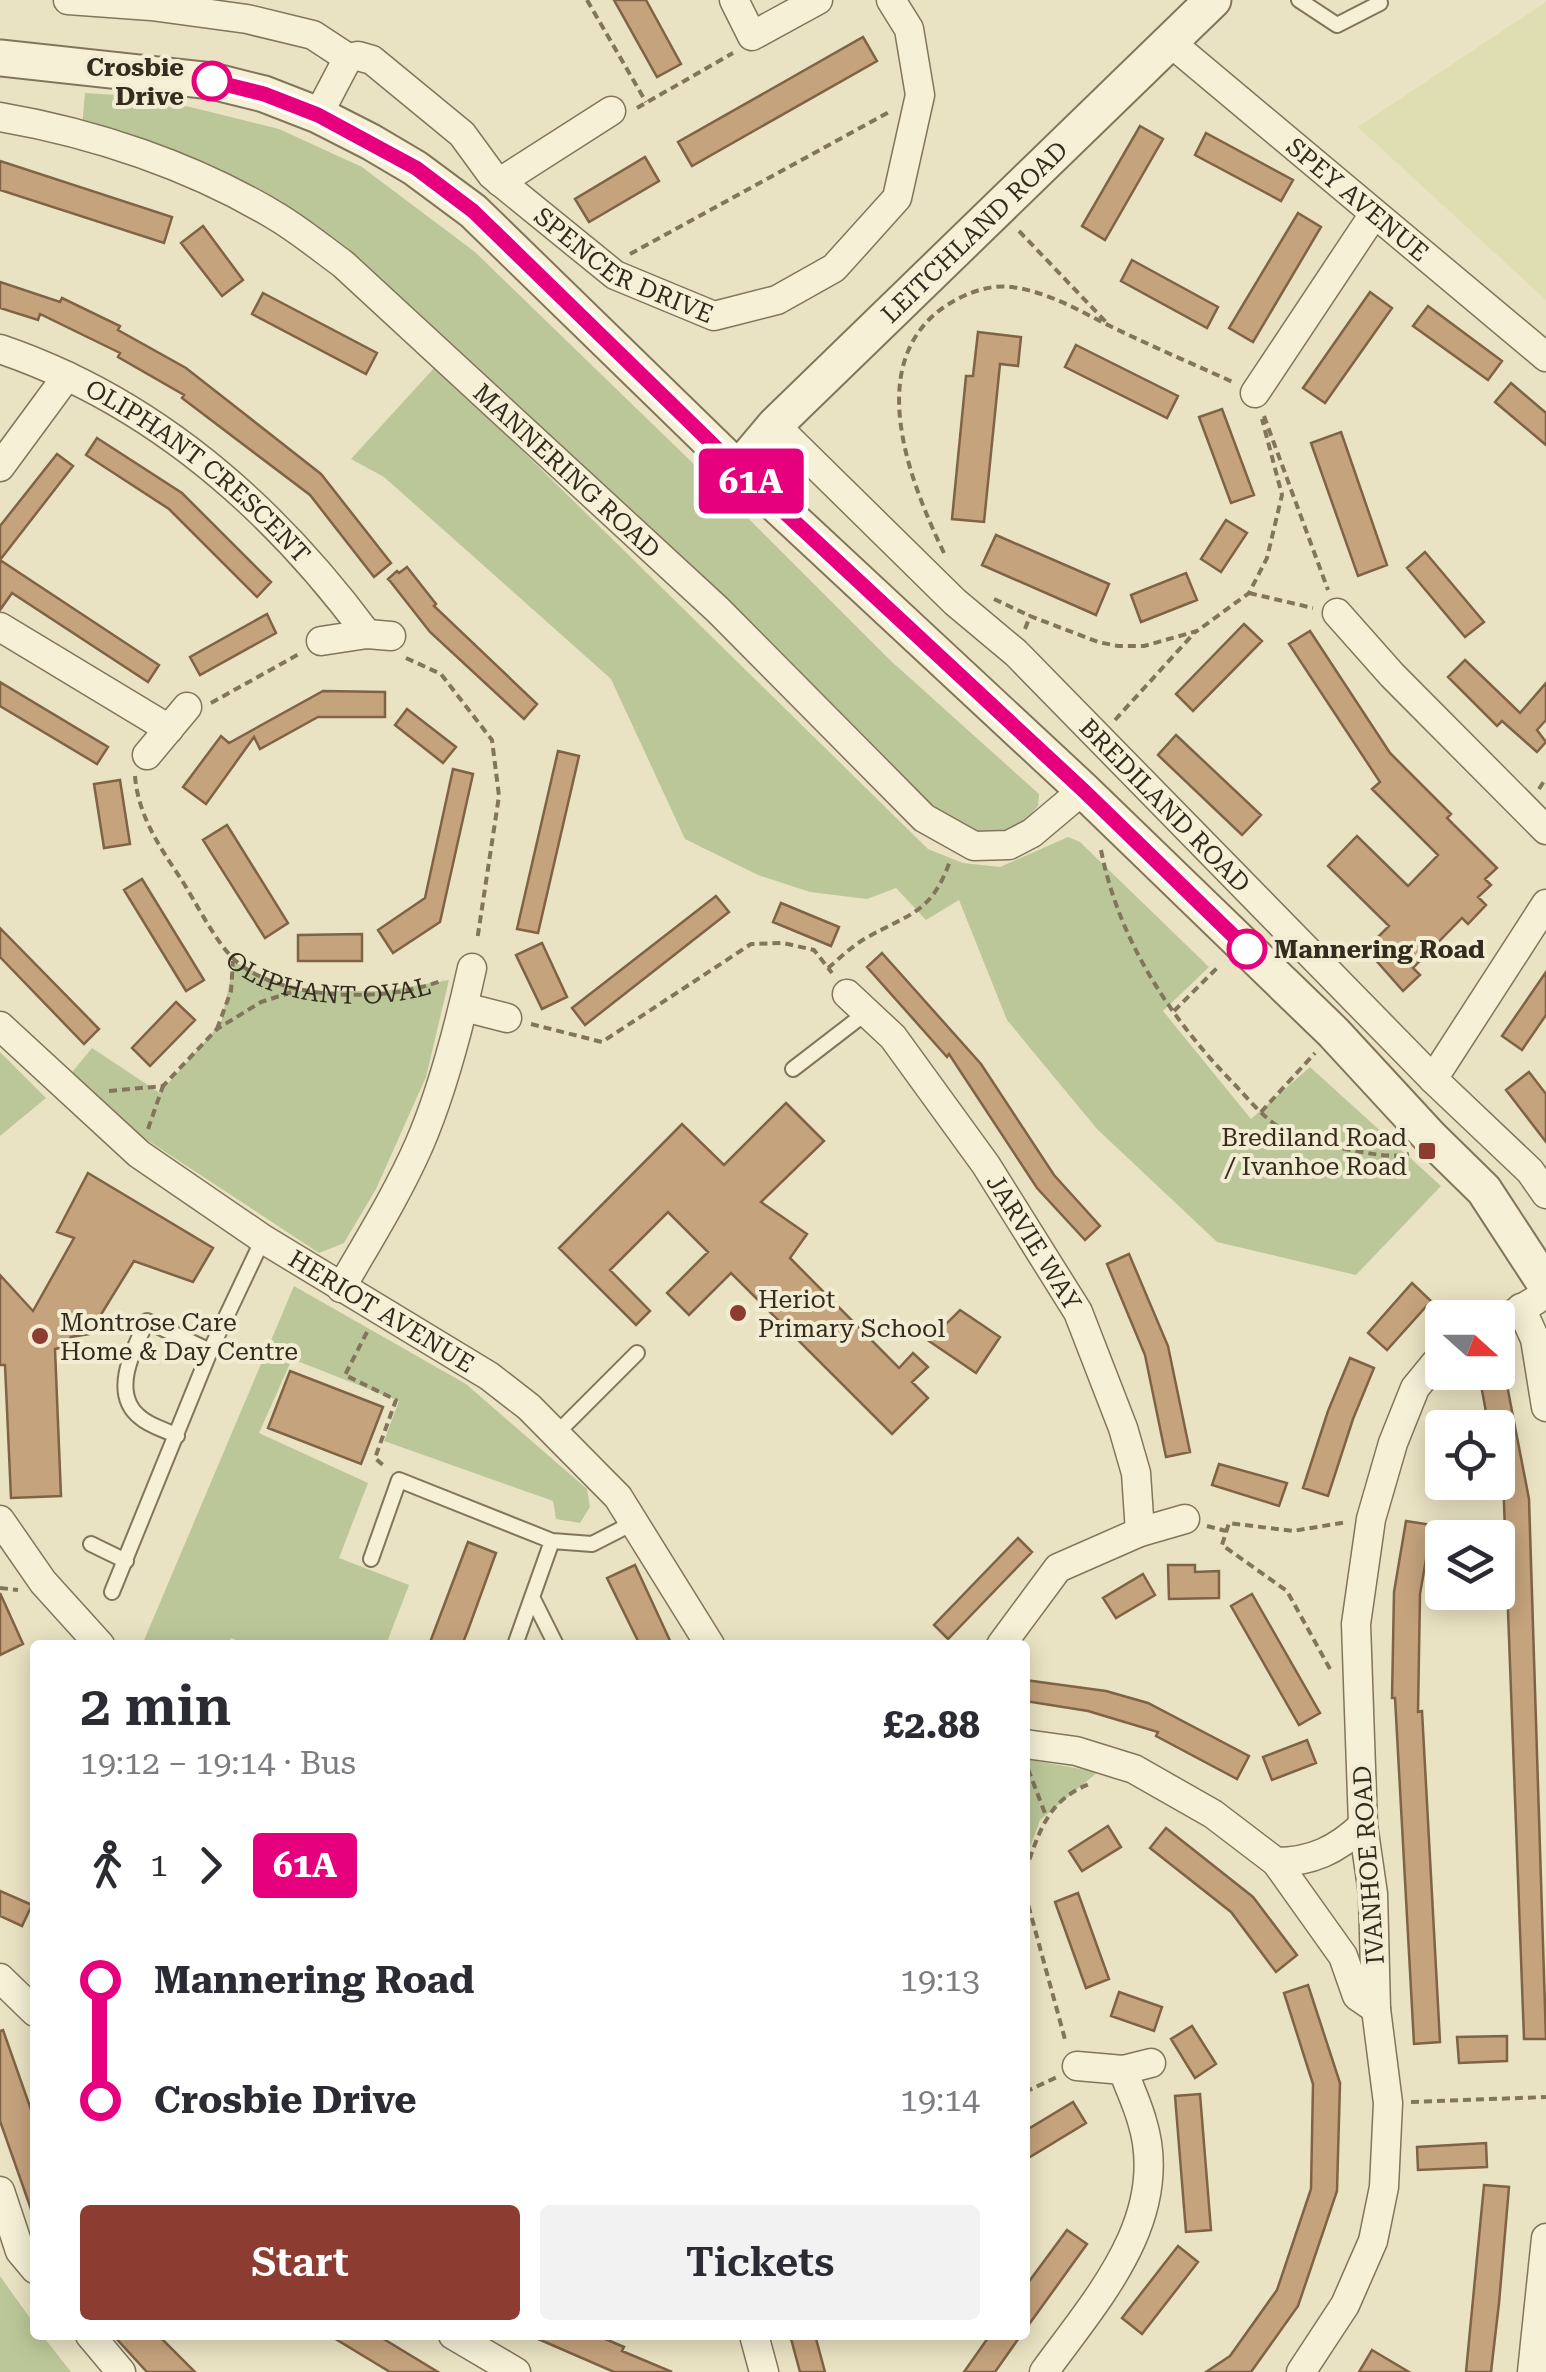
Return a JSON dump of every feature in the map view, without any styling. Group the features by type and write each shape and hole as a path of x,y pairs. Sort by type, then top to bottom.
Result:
{"street":[{"path":"68,0 247,18 314,34 348,58 318,115"},
{"path":"734,0 752,36 818,0"},
{"name":"SPENCER DRIVE","path":"348,58 372,60 395,76 462,134 500,182 615,275 714,316 777,300 834,268 897,198 920,95 909,28 891,0"},
{"name":"LEITCHLAND ROAD","path":"738,469 775,425 1213,0"},
{"name":"SPEY AVENUE","path":"1170,42 1546,357"},
{"name":"BREDILAND ROAD","path":"0,58 212,81 264,94 318,115 416,168 473,211 738,469 1083,790 1334,1033 1484,1190 1528,1303"},
{"path":"500,182 611,110"},
{"name":"MANNERING ROAD","path":"0,117 70,132 154,158 275,215 343,264 718,610 924,818 974,846 1008,845 1032,833 1083,790"},
{"path":"1255,393 1374,214"},
{"name":"OLIPHANT CRESCENT","path":"0,349 68,376 177,439 224,475 296,544 379,635"},
{"path":"0,468 68,376"},
{"name":"BREDILAND ROAD","path":"775,425 955,602 1016,653 1433,1079 1530,1171 1546,1194"},
{"path":"1337,613 1392,675 1546,830"},
{"path":"0,627 178,718 147,755"},
{"path":"321,641 379,635"},
{"path":"1433,1079 1546,904"},
{"path":"341,1288 397,1192 420,1141 464,1007 472,968"},
{"name":"JARVIE WAY","path":"857,1003 893,1037 986,1166 1078,1312 1128,1443 1136,1473 1140,1532"},
{"path":"464,1007 507,1018"},
{"name":"HERIOT AVENUE","path":"0,1026 139,1154 263,1239 488,1376 558,1433 594,1469 635,1522 707,1640"},
{"path":"1528,1303 1546,1406"},
{"name":"IVANHOE ROAD","path":"1301,2372 1346,2305 1372,2242 1384,2187 1388,2103 1376,2009 1373,1894 1363,1825 1356,1624 1371,1518 1393,1443 1415,1388 1425,1376"},
{"path":"1005,1640 1058,1568 1140,1532 1185,1519"},
{"path":"0,1520 43,1582 95,1640"},
{"path":"1030,1745 1076,1751 1134,1769 1213,1814 1276,1862 1343,1956 1357,1996 1376,2009"},
{"path":"1276,1862 1300,1862 1331,1850 1363,1825"},
{"path":"0,1978 30,2007"},
{"path":"1078,2066 1122,2070 1151,2063"},
{"path":"1044,2372 1123,2261 1143,2211 1148,2160 1144,2123 1122,2070"},
{"path":"0,2191 20,2252 30,2263"},
{"path":"1532,2372 1546,2238"},
{"path":"94,2340 121,2372"},
{"path":"462,2340 516,2372"},
{"path":"755,2340 764,2372"}],"lane":[{"path":"1299,0 1337,25 1380,3"},
{"path":"793,1069 857,1003"},
{"path":"112,1592 210,1352 263,1239"},
{"path":"177,1436 140,1418 128,1402 128,1360 147,1321 210,1352"},
{"path":"558,1433 637,1352"},
{"path":"371,1559 399,1480 552,1542 592,1544 635,1522"},
{"path":"517,1640 552,1542"},
{"path":"92,1544 126,1561"},
{"path":"532,1596 554,1640"}],"path":[{"path":"587,0 646,102 732,54 752,36"},
{"path":"606,268 920,95"},
{"path":"997,208 1109,326"},
{"path":"953,563 927,520 907,451 897,401 902,363 909,344 922,327 955,300 997,286 1066,302 1255,393 1337,613"},
{"path":"1098,739 1197,630 1249,593 1268,558 1282,495 1255,393"},
{"path":"944,552 955,602"},
{"path":"984,593 1030,616 1118,646 1144,646 1197,630"},
{"path":"1249,593 1337,613"},
{"path":"1016,653 1030,616"},
{"name":"OLIPHANT OVAL","path":"147,755 135,776 137,804 233,959 258,977 295,991 334,994 427,987 472,968 499,796 492,740 441,674 392,651 379,635"},
{"path":"178,718 321,641"},
{"path":"828,968 862,940 917,913 942,884 958,837"},
{"path":"1114,858 1100,845 1116,909 1132,944 1174,1011 1218,1067 1261,1112 1292,1134 1389,1156 1416,1152 1431,1138"},
{"path":"507,1018 602,1042 751,944 784,943 814,950 857,1003"},
{"path":"216,1029 232,991 233,959"},
{"path":"1174,1011 1220,965"},
{"path":"139,1154 163,1086 216,1029 261,1002 295,991"},
{"path":"1261,1112 1334,1033"},
{"path":"63,1084 114,1092 163,1086"},
{"path":"379,1310 345,1375 396,1400 376,1458 399,1480"},
{"path":"1357,1677 1334,1676 1288,1591 1222,1545 1228,1523 1294,1531 1371,1518"},
{"path":"1030,1859 1046,1816 1080,1787 1134,1769"},
{"path":"1030,1774 1046,1816"},
{"path":"1030,1911 1066,2044 1078,2066 1030,2090"},
{"path":"1388,2103 1546,2097"}],"shaded area":[{"path":"1546,2 1546,300 1358,127"}],"green space":[{"path":"85,93 131,96 279,129 362,167 475,252 891,661 1039,794 1038,806 1014,833 980,838 937,817 375,279 82,127"},
{"path":"436,366 928,849 963,863 1000,867 1068,837 1080,842 1209,967 1163,1011 1251,1119 1310,1067 1441,1186 1356,1275 1217,1242 1097,1129 1007,1020 959,900 926,920 896,888 867,899 810,892 758,875 685,839 611,679 384,477 351,459"},
{"path":"234,962 297,991 384,991 449,980 426,1077 376,1189 344,1243 319,1253 144,1138 68,1077 92,1048 160,1093 221,1023"},
{"path":"0,1052 46,1098 0,1136"},
{"path":"294,1286 466,1384 587,1489 590,1507 580,1523 556,1519 553,1501 384,1441 399,1401 292,1359 259,1433 368,1483 339,1558 409,1585 388,1640 144,1640"},
{"path":"1030,1760 1098,1772 1040,1820 1030,1847"},
{"path":"0,2276 30,2318 30,2340 46,2340 71,2372 0,2372"}],"building":[{"path":"614,0 646,0 681,64 657,77"},
{"path":"863,37 877,61 692,166 678,142"},
{"path":"1140,126 1163,139 1105,240 1082,226"},
{"path":"1206,133 1293,180 1281,201 1195,155"},
{"path":"645,157 659,181 589,222 575,199"},
{"path":"0,161 172,217 164,243 0,190"},
{"path":"1298,213 1321,227 1253,342 1229,328"},
{"path":"203,226 243,280 222,296 181,243"},
{"path":"1132,260 1218,307 1207,328 1121,281"},
{"path":"0,282 60,302 62,298 120,326 118,330 186,368 321,474 391,563 374,577 310,495 182,398 184,395 118,357 120,353 40,314 38,320 0,308"},
{"path":"1370,292 1392,308 1325,403 1303,388"},
{"path":"263,293 377,353 366,374 252,314"},
{"path":"1428,306 1502,361 1488,380 1413,326"},
{"path":"978,332 1021,337 1018,366 1000,364 984,522 952,519 966,376 973,376"},
{"path":"1076,345 1178,396 1167,418 1065,367"},
{"path":"1511,383 1546,413 1546,445 1495,402"},
{"path":"1222,409 1254,495 1231,503 1199,417"},
{"path":"1341,432 1387,565 1358,576 1311,443"},
{"path":"97,438 182,493 271,582 257,597 169,509 86,455"},
{"path":"57,454 73,466 0,560 0,526"},
{"path":"1226,520 1247,533 1221,572 1201,559"},
{"path":"996,535 1109,584 1096,615 982,565"},
{"path":"1425,552 1484,622 1465,637 1407,568"},
{"path":"0,560 159,665 148,682 12,593 0,610"},
{"path":"407,567 434,606 537,704 524,719 430,632 388,579"},
{"path":"1186,573 1197,600 1141,622 1131,595"},
{"path":"267,614 276,633 200,675 190,657"},
{"path":"1244,624 1262,641 1193,711 1176,694"},
{"path":"1310,631 1390,753 1451,814 1447,818 1497,868 1485,879 1491,885 1478,897 1486,905 1468,924 1462,918 1413,968 1420,975 1403,991 1366,949 1389,926 1328,866 1357,836 1408,886 1438,855 1372,789 1380,782 1289,644"},
{"path":"1465,660 1520,713 1546,683 1546,720 1537,730 1546,742 1537,752 1502,721 1497,726 1448,677"},
{"path":"0,682 108,747 97,764 0,706"},
{"path":"323,691 385,692 385,717 318,717 260,749 254,737 206,804 183,787 221,736 229,743"},
{"path":"407,709 456,747 443,763 395,725"},
{"path":"1176,735 1261,815 1242,835 1158,755"},
{"path":"558,751 579,756 538,933 517,929"},
{"path":"453,769 473,774 440,922 393,953 378,930 425,898"},
{"path":"120,780 130,844 104,848 94,784"},
{"path":"227,825 288,923 265,938 203,840"},
{"path":"142,879 204,980 186,991 124,890"},
{"path":"716,896 729,912 585,1025 572,1008"},
{"path":"781,903 839,927 831,946 773,922"},
{"path":"0,928 99,1029 84,1044 0,957"},
{"path":"362,934 362,961 298,961 298,935"},
{"path":"542,943 567,997 542,1009 516,955"},
{"path":"882,953 981,1064 1054,1175 1100,1226 1085,1240 1037,1188 949,1054 947,1057 867,967"},
{"path":"1546,972 1546,1015 1522,1050 1502,1036"},
{"path":"176,1002 195,1020 150,1066 132,1048"},
{"path":"1529,1072 1546,1094 1546,1142 1506,1090"},
{"path":"786,1103 824,1141 761,1202 807,1234 790,1258 899,1368 913,1353 928,1367 912,1382 928,1398 892,1434 731,1273 689,1315 667,1293 708,1252 668,1212 610,1270 650,1311 636,1325 559,1248 682,1124 724,1165"},
{"name":"Montrose Care Home & Day Centre","path":"88,1173 213,1248 193,1282 134,1261 89,1334 71,1337 65,1347 55,1349 61,1496 11,1498 5,1365 0,1365 0,1275 33,1311 74,1238 57,1232"},
{"path":"1129,1254 1168,1346 1190,1452 1166,1457 1145,1355 1107,1264"},
{"path":"1412,1283 1430,1300 1425,1300 1425,1308 1387,1350 1368,1333"},
{"path":"960,1310 1000,1337 976,1373 929,1341"},
{"path":"1350,1358 1374,1368 1328,1496 1303,1488"},
{"path":"290,1371 383,1407 361,1464 268,1428"},
{"path":"1482,1390 1508,1390 1512,1410 1486,1410"},
{"path":"1515,1427 1529,1499 1546,2039 1524,2039 1508,1610 1515,1610 1515,1520 1505,1520 1504,1500 1515,1500"},
{"path":"1219,1464 1287,1483 1279,1506 1212,1485"},
{"path":"1406,1521 1425,1524 1418,1712 1422,1711 1440,2042 1414,2044 1392,1698 1394,1592"},
{"path":"1018,1538 1032,1552 948,1639 934,1625"},
{"path":"468,1542 496,1553 464,1640 431,1640"},
{"path":"635,1565 670,1640 638,1640 607,1578"},
{"path":"1168,1565 1195,1565 1195,1572 1219,1571 1219,1598 1169,1599"},
{"path":"1143,1574 1155,1595 1116,1618 1103,1598"},
{"path":"0,1593 23,1644 0,1655"},
{"path":"1252,1594 1320,1713 1299,1725 1231,1606"},
{"path":"1030,1681 1106,1691 1148,1703 1249,1756 1237,1779 1156,1736 1158,1732 1088,1711 1030,1702"},
{"path":"1307,1740 1316,1763 1272,1780 1263,1757"},
{"path":"1108,1826 1121,1847 1082,1871 1069,1851"},
{"path":"1166,1828 1253,1897 1297,1955 1276,1972 1231,1912 1150,1848"},
{"path":"0,1891 30,1904 22,1926 0,1916"},
{"path":"1078,1893 1109,1979 1086,1988 1055,1902"},
{"path":"1308,1985 1340,2083 1337,2191 1298,2306 1251,2372 1206,2372 1230,2356 1277,2290 1311,2189 1313,2084 1284,1993"},
{"path":"1119,1992 1162,2007 1154,2031 1111,2016"},
{"path":"1192,2026 1216,2064 1195,2078 1171,2039"},
{"path":"3,2030 30,2107 30,2206 0,2121"},
{"path":"1507,2036 1507,2061 1459,2063 1457,2037"},
{"path":"1200,2094 1211,2230 1186,2232 1175,2096"},
{"path":"1073,2102 1086,2123 1030,2157 1030,2128"},
{"path":"1486,2143 1487,2167 1418,2170 1417,2147"},
{"path":"1484,2185 1509,2187 1499,2303 1491,2372 1466,2372"},
{"path":"1067,2230 1087,2244 1030,2323 1030,2280"},
{"path":"1178,2246 1198,2262 1142,2334 1122,2318"},
{"path":"118,2340 163,2340 195,2372 147,2372"},
{"path":"337,2340 385,2340 438,2372 390,2372"},
{"path":"540,2340 608,2340 624,2347 622,2351 672,2372 614,2372"},
{"path":"791,2340 816,2340 825,2372 800,2372"},
{"path":"986,2340 1017,2340 995,2372 964,2372"},
{"path":"1372,2350 1409,2372 1359,2372"}],"bus line":[{"name":"61A","path":"212,81 264,94 318,115 416,168 473,211 738,469 1083,790 1247,949"}],"place":[{"name":"Crosbie Drive","path":"212,81"},
{"name":"Mannering Road","path":"1247,949"},
{"name":"Brediland Road / Ivanhoe Road","path":"1427,1151"},
{"name":"Heriot Primary School","path":"738,1313"},
{"name":"Montrose Care Home & Day Centre","path":"40,1336"}]}
